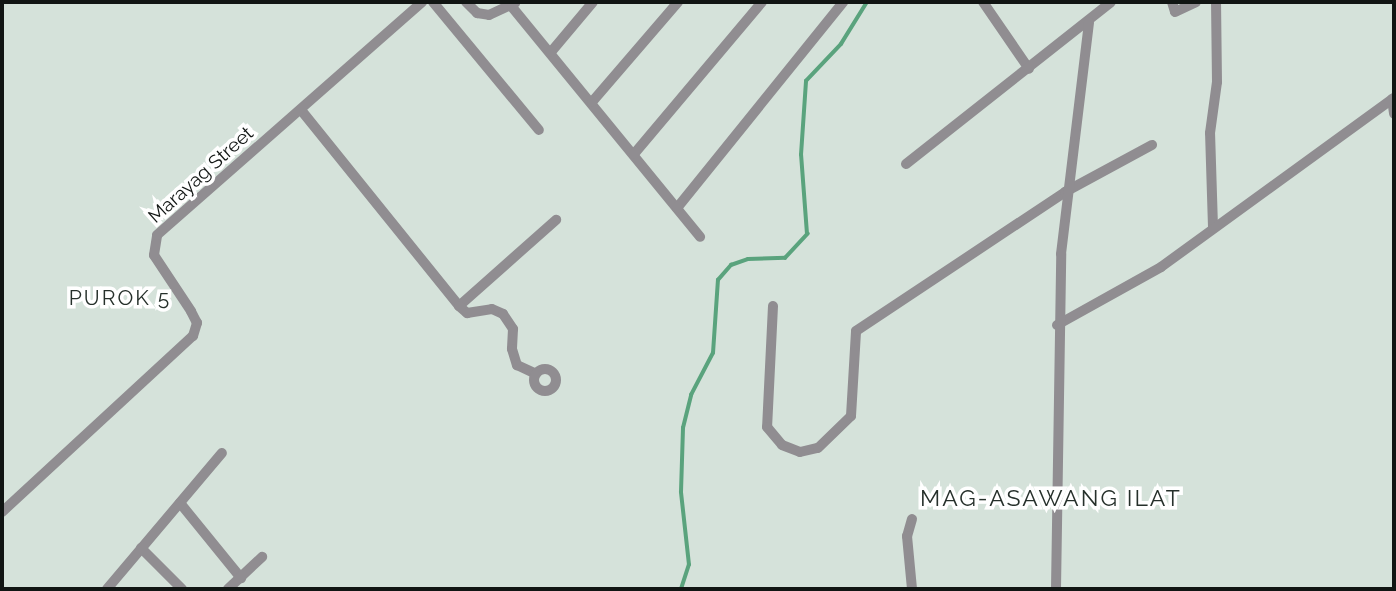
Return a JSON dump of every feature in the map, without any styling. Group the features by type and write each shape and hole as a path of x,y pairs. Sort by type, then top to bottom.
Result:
{"street":[{"name":"Marayag Street","path":"2,512 193,336 197,323 154,256 157,235 422,2"},
{"path":"433,2 539,130"},
{"path":"466,2 477,13 489,15 514,4 700,237"},
{"path":"551,51 593,2"},
{"path":"592,102 678,2"},
{"path":"634,154 762,2"},
{"path":"677,208 844,2"},
{"path":"983,2 1028,69"},
{"path":"906,164 1090,23 1111,2"},
{"path":"1172,2 1175,12 1196,2"},
{"path":"1213,226 1210,134 1217,82 1216,2"},
{"path":"1056,589 1057,325 1065,192 1090,23"},
{"path":"1057,325 1161,267 1213,226 1393,98"},
{"path":"1393,98 1394,114"},
{"path":"301,110 459,306 467,313 492,309 503,314 513,329 512,349 517,365 536,374"},
{"path":"772,306 767,427 782,445 800,452 818,448 851,415 856,331 1065,192 1152,145"},
{"path":"459,306 556,220"},
{"path":"107,589 222,453"},
{"path":"180,503 241,578"},
{"path":"912,519 907,536 912,589"},
{"path":"141,548 182,589"},
{"path":"228,589 262,557"}],"waterway":[{"path":"681,589 689,565 681,492 683,428 691,395 713,353 718,280 731,265 748,259 785,258 807,234 801,155 806,81 841,44 867,2"}],"district":[{"name":"PUROK 5","path":"120,298"},
{"name":"MAG-ASAWANG ILAT","path":"1051,498"}]}
